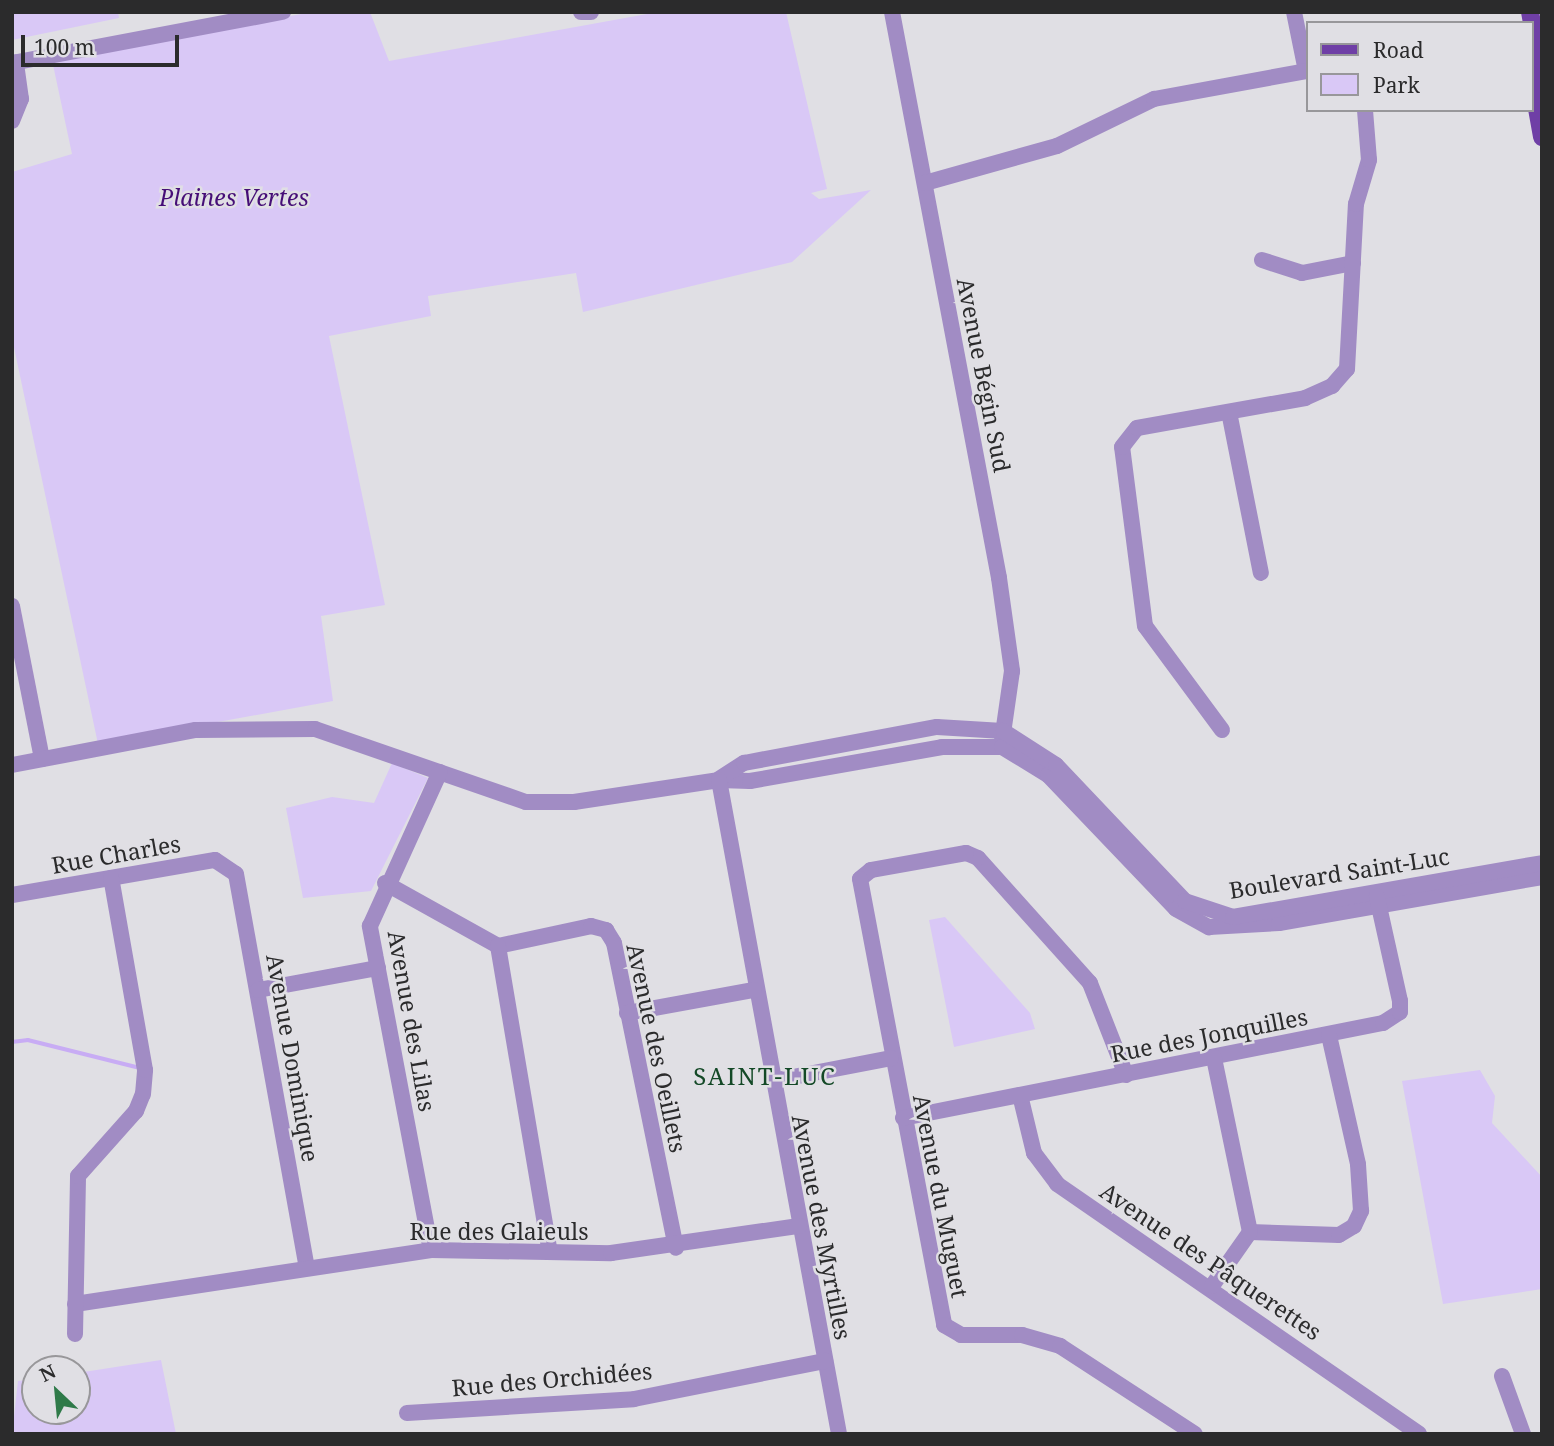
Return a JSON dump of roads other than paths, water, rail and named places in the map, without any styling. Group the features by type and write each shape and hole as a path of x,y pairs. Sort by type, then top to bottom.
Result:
{"main road":[{"path":"1533,34 1542,78"},
{"path":"1533,86 1542,137"}],"street":[{"path":"12,121 21,99 14,63 283,12"},
{"path":"581,12 591,12"},
{"name":"Avenue Bégin Sud","path":"892,12 1013,671 1002,739"},
{"path":"1294,12 1306,66"},
{"path":"925,183 1057,146 1154,99 1306,71"},
{"path":"1222,730 1145,626 1122,447 1137,428 1305,398 1332,386 1347,369 1356,204 1369,160 1366,112"},
{"path":"1262,260 1302,273 1353,263"},
{"path":"1229,412 1261,573"},
{"path":"12,606 42,759"},
{"name":"Boulevard Saint-Luc","path":"12,765 196,730 314,729 526,802 601,800 719,780 744,763 937,727 1002,739 1056,765 1199,908 1233,917 1542,877"},
{"name":"Avenue des Lilas","path":"431,1250 370,926 385,883 440,772"},
{"name":"Avenue des Myrtilles","path":"719,780 754,990 839,1434"},
{"name":"Avenue du Muguet","path":"1126,1075 1090,983 978,858 966,853 870,870 860,879 891,1058 944,1325 961,1335 1022,1335 1060,1346 1195,1434"},
{"name":"Rue Charles","path":"12,895 111,878 226,863"},
{"name":"Avenue Dominique","path":"226,863 236,874 306,1265"},
{"name":"Boulevard Saint-Luc","path":"1378,898 1542,863"},
{"path":"75,1334 78,1175 136,1111 143,1094 145,1070 111,878"},
{"path":"385,883 498,946 550,1252"},
{"name":"Rue des Jonquilles","path":"903,1118 1383,1023 1400,1012 1378,898"},
{"name":"Avenue des Oeillets","path":"498,946 591,926 606,930 627,1013 676,1248"},
{"path":"258,990 377,968"},
{"path":"627,1013 754,990"},
{"path":"1250,1232 1339,1235 1354,1226 1361,1212 1358,1164 1329,1035"},
{"path":"772,1082 891,1058"},
{"path":"1212,1286 1250,1232 1214,1058"},
{"name":"Avenue des Pâquerettes","path":"1020,1095 1034,1153 1057,1184 1212,1286 1419,1434"},
{"name":"Rue des Glaieuls","path":"75,1304 306,1265 431,1250 550,1252 676,1248 799,1226"},
{"name":"Rue des Orchidées","path":"407,1413 634,1399 825,1361"},
{"path":"1502,1376 1523,1434"}],"waterway":[{"path":"12,1042 28,1040 136,1067"}],"district":[{"name":"SAINT-LUC","path":"765,1076"}],"park label":[{"name":"Plaines Vertes","path":"234,197"}]}
